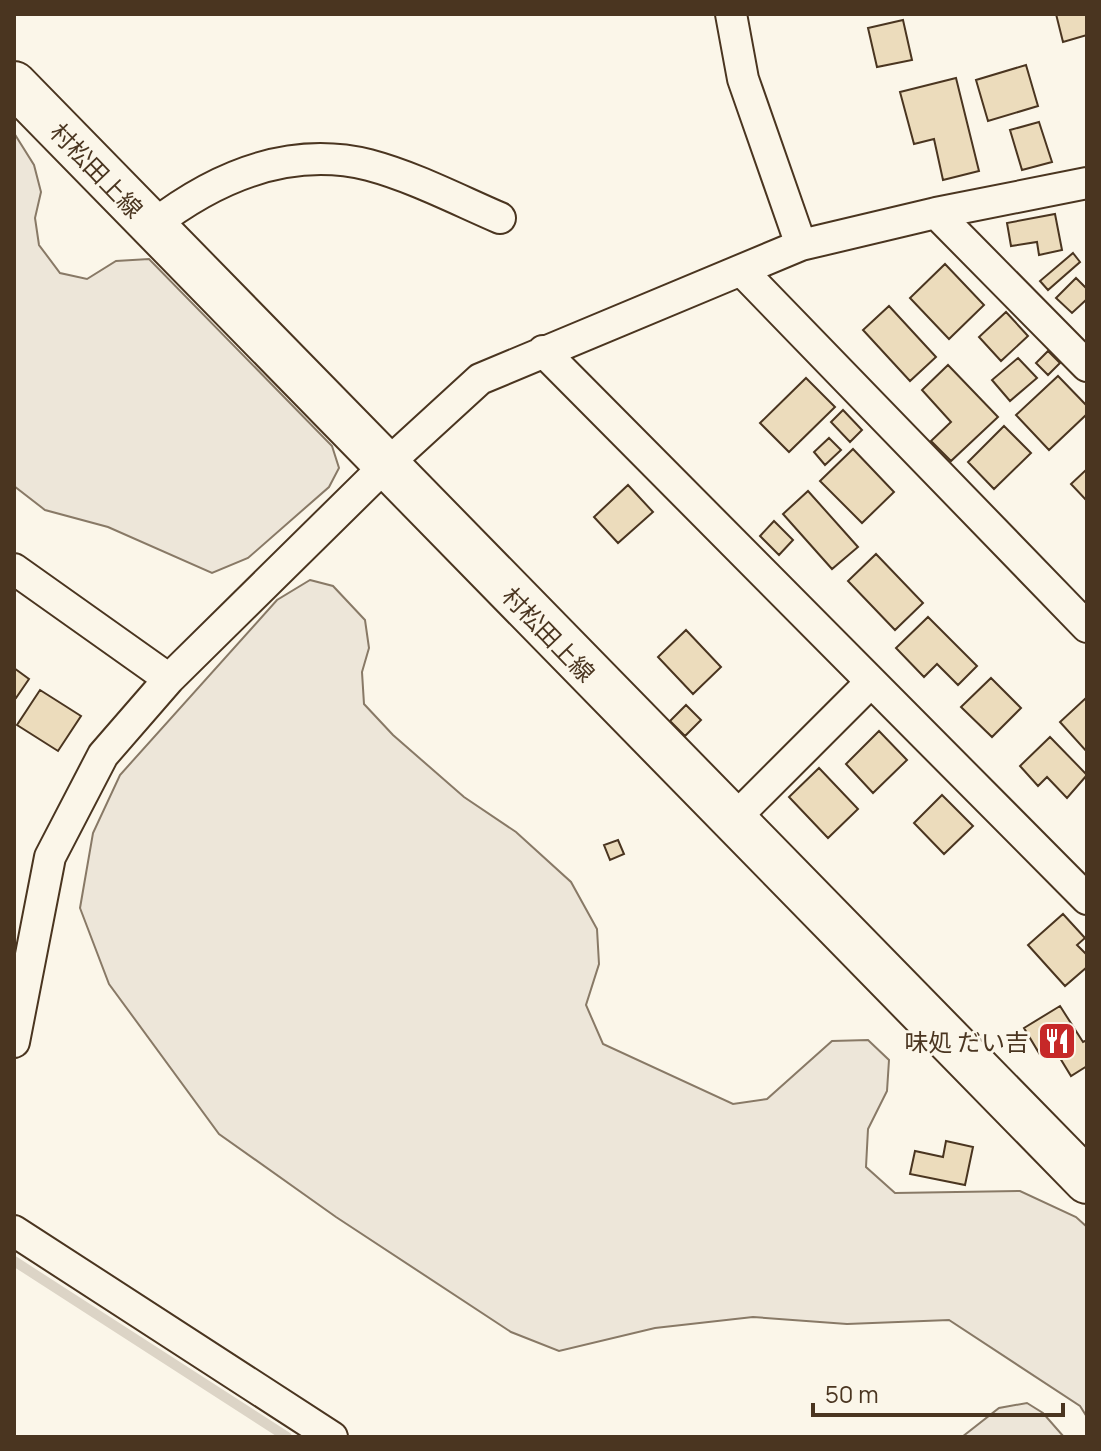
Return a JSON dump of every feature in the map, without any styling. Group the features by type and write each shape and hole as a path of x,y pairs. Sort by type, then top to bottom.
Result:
{"main road":[{"name":"村松田上線","path":"14,84 1087,1181"}],"street":[{"path":"739,15 743,79 801,245"},
{"path":"152,226 188,198 239,173 274,163 308,160 366,164 500,218"},
{"path":"14,1042 50,857 103,755 169,679 385,466 480,379 743,272 801,245 936,213 1087,183"},
{"path":"936,213 1087,366"},
{"path":"743,272 1087,627"},
{"path":"543,351 1087,899"},
{"path":"14,569 169,679"},
{"path":"732,821 871,682"},
{"path":"14,1231 332,1437"}],"shaded area":[{"path":"14,133 34,165 41,192 35,218 39,245 60,273 87,279 116,261 149,259 332,446 339,468 329,487 248,558 212,573 108,527 45,510 14,486"},
{"path":"310,580 333,586 365,620 369,648 362,672 364,704 393,735 464,797 516,832 571,882 597,929 599,964 586,1005 603,1044 733,1104 767,1099 832,1041 868,1040 889,1060 887,1091 868,1129 866,1167 895,1193 1020,1191 1076,1217 1087,1227 1087,1417 1080,1406 949,1320 847,1324 753,1317 655,1328 559,1351 511,1332 336,1217 219,1134 109,984 80,908 93,833 120,775 277,600"},
{"path":"1027,1403 1043,1413 1064,1437 962,1437 999,1408"}],"building":[{"path":"1056,14 1087,14 1087,35 1063,42"},
{"path":"903,20 912,60 877,67 868,28"},
{"path":"1026,65 1038,106 988,121 976,80"},
{"path":"956,78 979,171 943,180 934,139 914,144 900,92"},
{"path":"1039,122 1052,162 1022,170 1010,130"},
{"path":"1055,214 1062,250 1039,255 1037,242 1011,246 1007,223"},
{"path":"1073,253 1080,262 1048,290 1040,281"},
{"path":"945,264 984,305 949,339 910,298"},
{"path":"1076,278 1087,289 1087,299 1072,313 1056,298"},
{"path":"889,306 936,357 910,381 863,330"},
{"path":"1006,312 1028,336 1001,361 979,337"},
{"path":"1048,351 1060,363 1048,375 1036,363"},
{"path":"1018,358 1037,378 1010,401 992,380"},
{"path":"948,365 998,417 951,461 931,441 951,422 922,390"},
{"path":"1058,376 1087,406 1087,414 1049,450 1016,415"},
{"path":"806,378 835,407 789,452 760,423"},
{"path":"843,410 862,430 850,442 831,422"},
{"path":"1004,426 1031,453 994,489 968,462"},
{"path":"829,438 841,450 825,465 814,452"},
{"path":"853,449 894,492 862,523 820,481"},
{"path":"1087,469 1087,501 1071,484"},
{"path":"628,485 653,512 618,543 594,517"},
{"path":"808,491 858,547 832,569 783,514"},
{"path":"774,521 793,540 779,555 760,536"},
{"path":"876,554 923,603 895,630 848,581"},
{"path":"928,617 977,666 958,685 937,664 924,677 896,648"},
{"path":"686,630 721,667 693,694 658,657"},
{"path":"14,668 29,679 16,698 14,697"},
{"path":"991,678 1021,708 992,737 961,707"},
{"path":"40,690 81,716 58,751 17,725"},
{"path":"1087,697 1087,752 1060,722"},
{"path":"686,705 701,720 685,736 670,721"},
{"path":"879,731 907,760 873,793 846,764"},
{"path":"1050,737 1087,775 1067,798 1047,777 1038,786 1020,766"},
{"path":"819,768 858,809 828,838 789,797"},
{"path":"942,795 973,826 944,854 914,823"},
{"path":"618,840 624,854 610,860 604,845"},
{"path":"1063,914 1085,938 1077,945 1087,955 1087,967 1065,986 1028,945"},
{"name":"味処 だい吉","path":"1060,1006 1083,1042 1087,1040 1087,1066 1071,1076 1052,1045 1039,1053 1024,1028"},
{"path":"946,1141 973,1147 965,1185 910,1174 915,1151 943,1157"}],"waterway":[{"path":"14,1261 287,1437"}],"place":[{"name":"味処 だい吉","path":"1057,1041"}]}
